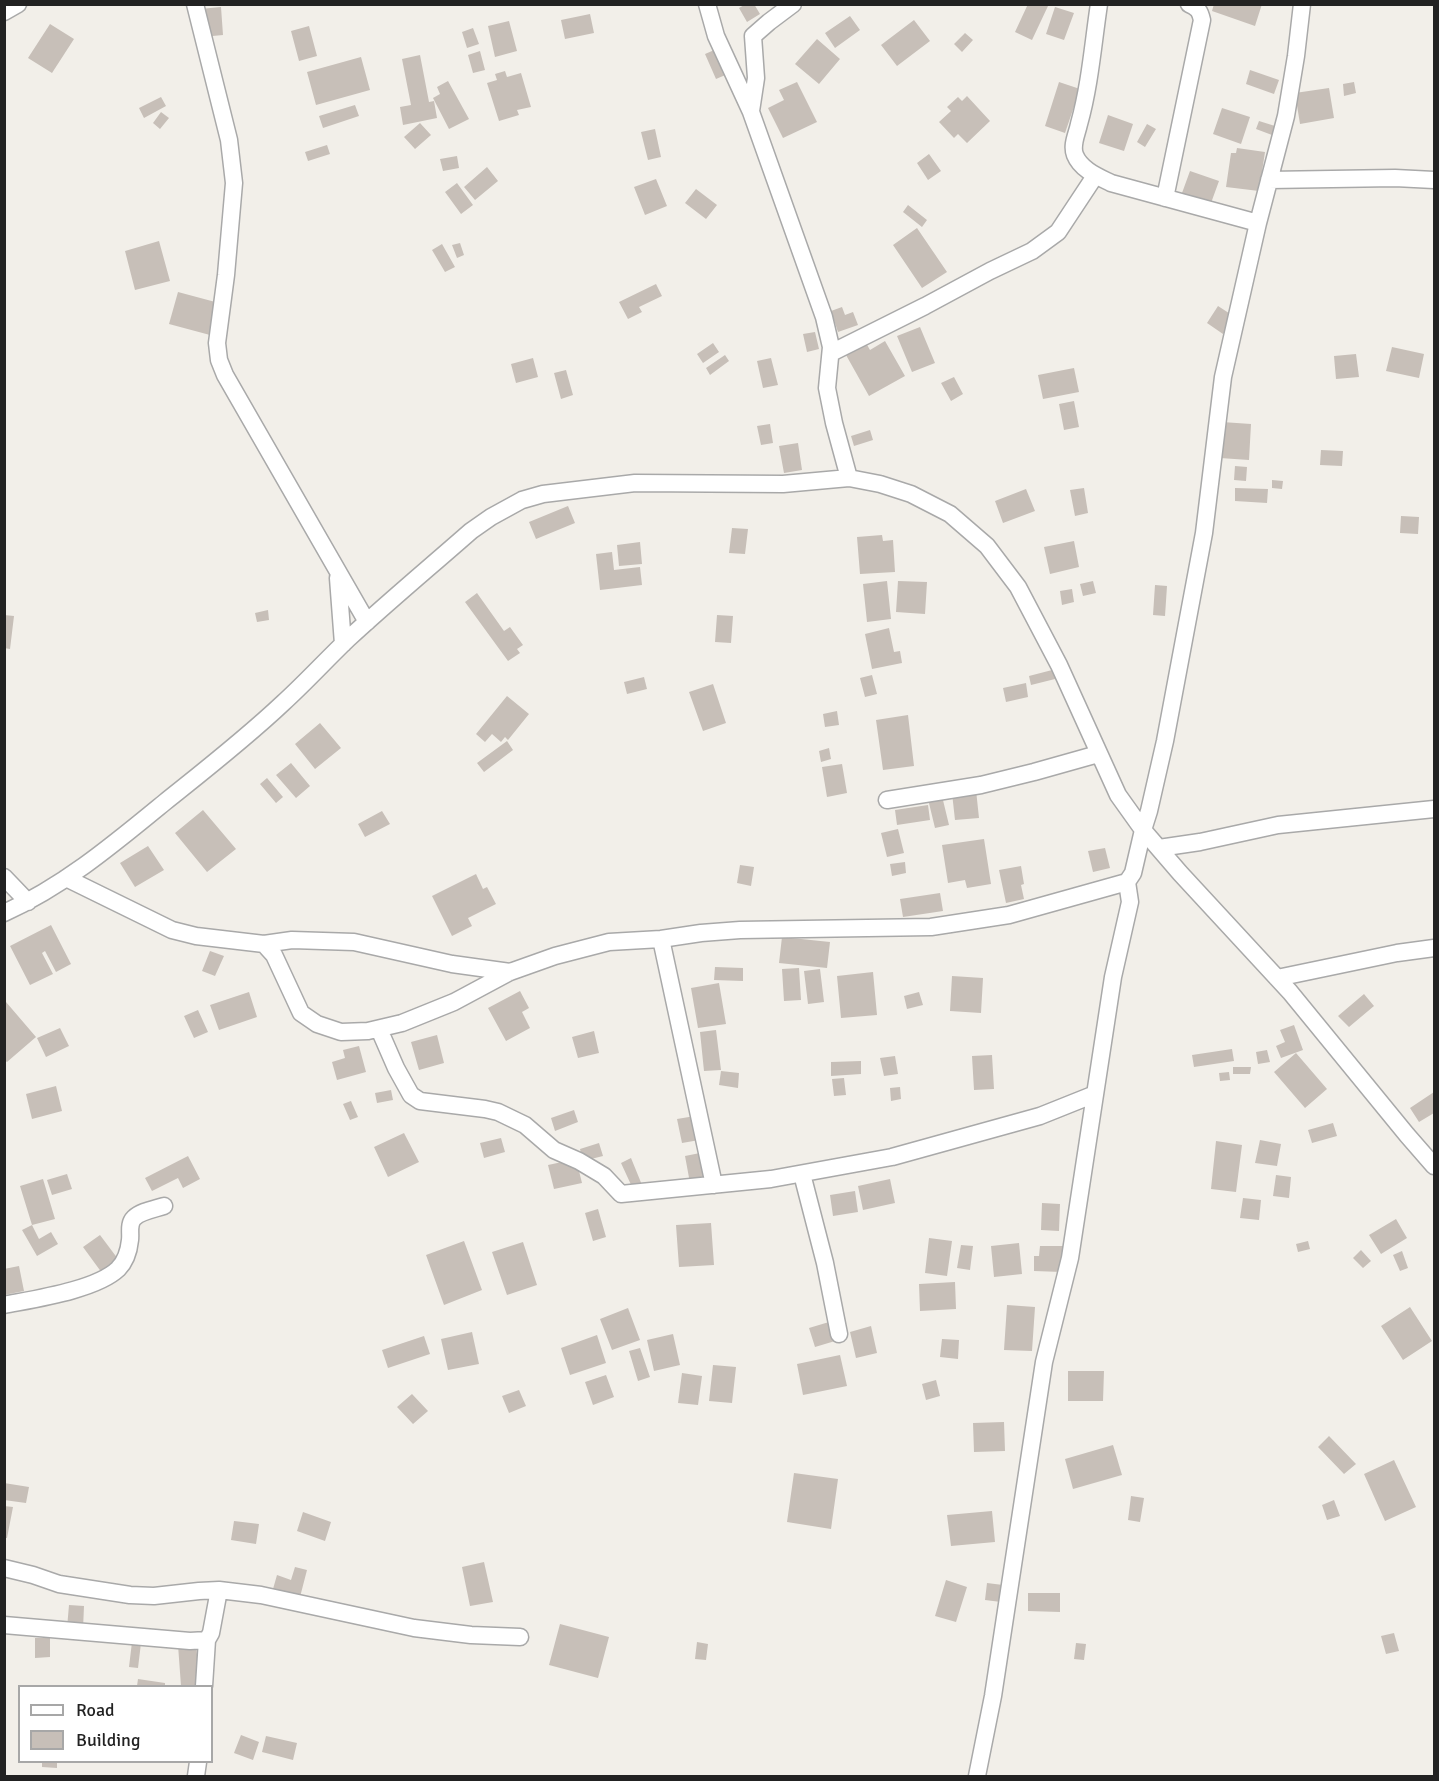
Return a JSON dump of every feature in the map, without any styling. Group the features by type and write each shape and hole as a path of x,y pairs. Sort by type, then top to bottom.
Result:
{"street":[{"path":"4,12 18,4"},
{"path":"195,4 229,140 234,183 217,343 219,360 225,375 367,622"},
{"path":"707,4 716,36 751,112 824,317 831,347 827,388 849,478"},
{"path":"751,112 756,78 753,36 793,4"},
{"path":"1099,4 1085,102 1074,145 1075,155 1080,163 1095,176 1111,183 1258,223"},
{"path":"1165,198 1202,20 1196,7 1189,4"},
{"path":"264,944 274,955 302,1013 317,1024 342,1032 369,1031 402,1023 454,1002 510,972 555,956 609,942 740,930 931,927 1009,915 1127,882 1133,873 1165,741 1204,533 1223,377 1258,223 1286,116 1302,4"},
{"path":"831,353 1032,251 1058,232 1095,176"},
{"path":"1269,180 1395,178 1434,180"},
{"path":"4,913 28,902 102,852 284,703 343,644 471,531 522,500 543,494 635,483 783,484 849,478 880,484 911,494 950,514 987,546 1018,587 1059,665 1118,795 1143,830 1277,978 1434,1166"},
{"path":"337,571 343,644"},
{"path":"887,800 981,785 1098,754"},
{"path":"1158,848 1200,842 1278,825 1434,809"},
{"path":"4,877 28,902"},
{"path":"66,878 172,930 196,936 264,944 292,939 354,942 452,964 510,972"},
{"path":"978,1776 993,1695 1044,1362 1070,1258 1113,977 1130,902 1127,882"},
{"path":"661,939 714,1185"},
{"path":"1277,978 1397,953 1434,948"},
{"path":"379,1029 411,1095 420,1101 498,1112 525,1125 554,1150 604,1176 621,1194 771,1179 892,1157 1040,1116 1095,1094"},
{"path":"802,1174 825,1263 839,1334"},
{"path":"4,1305 78,1289 117,1270 124,1260 134,1218 164,1206"},
{"path":"4,1568 60,1584 130,1595 154,1596 219,1590 261,1595 414,1628 471,1635 520,1637"},
{"path":"204,1685 207,1640 211,1633 219,1590"},
{"path":"4,1625 190,1641 207,1640"}],"building":[{"path":"746,4 754,4 760,14 747,22 739,8"},
{"path":"1028,4 1048,6 1032,40 1015,32"},
{"path":"1214,4 1262,4 1255,26 1212,11"},
{"path":"221,7 223,35 202,37 200,9"},
{"path":"1055,7 1074,13 1064,40 1046,34"},
{"path":"590,14 594,33 565,39 561,20"},
{"path":"850,16 860,30 835,48 825,33"},
{"path":"914,20 930,41 897,66 881,45"},
{"path":"509,21 517,51 495,57 488,26"},
{"path":"50,24 74,39 52,73 28,58"},
{"path":"309,26 317,56 299,61 291,31"},
{"path":"473,28 479,44 467,48 462,32"},
{"path":"965,33 973,40 962,52 954,44"},
{"path":"817,39 840,59 819,84 795,64"},
{"path":"719,48 730,73 716,79 705,54"},
{"path":"480,51 485,70 473,73 468,55"},
{"path":"420,55 429,102 434,101 437,118 403,125 400,107 411,105 402,59"},
{"path":"361,57 370,90 316,105 307,72"},
{"path":"1250,70 1279,80 1274,94 1246,84"},
{"path":"505,71 507,77 521,73 531,107 517,110 519,115 499,121 487,83 497,80 495,74"},
{"path":"448,81 469,119 449,129 433,98 440,94 437,87"},
{"path":"797,82 817,122 783,138 768,108 784,100 779,90"},
{"path":"1059,82 1080,89 1065,133 1045,126"},
{"path":"1354,82 1356,93 1344,96 1343,84"},
{"path":"1329,88 1334,118 1300,124 1295,93"},
{"path":"967,96 990,121 967,143 958,134 954,138 939,122 951,111 947,107 958,97 962,101"},
{"path":"161,97 166,106 144,118 139,108"},
{"path":"355,105 359,116 323,128 319,116"},
{"path":"1222,108 1250,117 1241,144 1213,134"},
{"path":"161,112 169,118 160,129 153,123"},
{"path":"1108,115 1133,124 1124,151 1099,143"},
{"path":"1259,121 1275,126 1272,135 1256,129"},
{"path":"420,123 431,135 415,149 404,137"},
{"path":"1147,124 1156,129 1145,147 1137,142"},
{"path":"655,129 661,157 648,160 641,132"},
{"path":"327,145 330,154 308,161 305,152"},
{"path":"1237,148 1265,152 1259,191 1226,187 1231,153 1236,153"},
{"path":"929,154 941,171 928,180 917,163"},
{"path":"457,156 459,168 443,171 440,159"},
{"path":"487,167 498,181 475,200 464,187"},
{"path":"1190,171 1219,181 1211,203 1182,193"},
{"path":"656,179 667,206 645,215 634,187"},
{"path":"457,183 473,205 461,214 445,192"},
{"path":"696,189 717,205 706,219 685,203"},
{"path":"908,205 927,220 922,227 903,212"},
{"path":"917,228 947,272 922,288 893,245"},
{"path":"159,241 170,281 135,290 125,251"},
{"path":"460,243 464,255 457,258 452,245"},
{"path":"442,244 455,267 445,272 432,250"},
{"path":"656,284 662,296 639,307 642,312 628,319 619,302"},
{"path":"178,292 219,303 210,335 169,324"},
{"path":"1218,306 1235,317 1223,334 1207,323"},
{"path":"842,307 845,315 853,312 858,325 838,332 831,311"},
{"path":"920,327 935,363 912,372 897,336"},
{"path":"815,332 819,349 807,352 803,334"},
{"path":"885,341 905,376 869,396 846,355 866,343 870,350"},
{"path":"713,343 719,352 703,363 697,354"},
{"path":"1392,347 1424,354 1419,378 1386,371"},
{"path":"1356,354 1359,377 1336,379 1334,356"},
{"path":"725,355 729,361 710,375 706,368"},
{"path":"533,358 538,377 516,383 511,364"},
{"path":"771,358 778,385 763,388 757,361"},
{"path":"1074,368 1079,392 1043,399 1038,375"},
{"path":"566,370 573,395 561,399 554,373"},
{"path":"954,377 963,394 951,401 941,383"},
{"path":"1074,401 1079,427 1064,430 1059,404"},
{"path":"1222,422 1251,424 1249,460 1220,458"},
{"path":"770,424 773,443 761,445 757,426"},
{"path":"870,430 873,440 854,446 851,436"},
{"path":"798,443 802,470 784,473 779,446"},
{"path":"1321,450 1343,451 1342,466 1320,465"},
{"path":"1235,466 1247,467 1246,481 1234,480"},
{"path":"1272,480 1283,481 1282,489 1272,488"},
{"path":"1084,488 1088,513 1075,516 1070,490"},
{"path":"1235,488 1268,489 1267,503 1235,501"},
{"path":"1026,489 1035,511 1003,523 995,501"},
{"path":"568,506 575,523 536,539 529,522"},
{"path":"1401,516 1419,517 1418,534 1400,533"},
{"path":"732,528 748,529 745,554 729,553"},
{"path":"882,535 883,541 893,540 895,572 860,574 857,537"},
{"path":"1074,541 1079,567 1050,574 1044,547"},
{"path":"640,542 642,564 619,566 617,545"},
{"path":"612,552 614,570 640,567 642,585 600,590 596,554"},
{"path":"887,581 891,619 867,622 863,584"},
{"path":"898,581 927,582 925,614 896,612"},
{"path":"1093,581 1096,593 1083,596 1080,584"},
{"path":"1155,585 1167,586 1165,616 1153,615"},
{"path":"1072,589 1074,602 1062,605 1060,591"},
{"path":"477,593 504,631 510,627 523,645 517,649 520,653 508,661 465,602"},
{"path":"268,610 269,620 257,622 255,613"},
{"path":"4,615 14,616 10,649 4,648"},
{"path":"717,615 733,616 731,643 715,642"},
{"path":"889,628 894,652 900,651 902,663 872,669 865,634"},
{"path":"1056,669 1059,678 1031,685 1029,676"},
{"path":"872,675 877,694 865,697 860,678"},
{"path":"644,677 647,689 627,694 624,682"},
{"path":"1026,683 1028,697 1006,702 1003,688"},
{"path":"713,684 726,723 703,731 689,692"},
{"path":"507,696 529,714 508,740 505,737 501,742 492,734 485,742 476,734"},
{"path":"837,711 839,725 825,727 823,714"},
{"path":"908,715 914,766 883,770 876,720"},
{"path":"320,723 341,748 315,769 295,744"},
{"path":"507,741 513,750 484,772 477,763"},
{"path":"829,748 831,759 821,762 819,751"},
{"path":"291,763 310,786 296,798 276,775"},
{"path":"842,764 847,793 827,797 822,767"},
{"path":"267,778 283,797 276,803 260,784"},
{"path":"976,790 979,818 955,820 952,793"},
{"path":"942,796 949,825 935,828 928,799"},
{"path":"928,805 930,820 897,825 895,810"},
{"path":"203,810 236,849 207,872 175,833"},
{"path":"382,811 390,824 365,837 358,824"},
{"path":"898,829 904,853 887,857 881,833"},
{"path":"984,839 991,884 967,888 965,880 948,883 942,845"},
{"path":"148,846 164,870 135,887 120,863"},
{"path":"1105,848 1110,868 1093,872 1088,851"},
{"path":"905,862 906,873 892,876 890,864"},
{"path":"740,865 754,867 751,886 737,883"},
{"path":"1021,866 1024,899 1006,903 999,870"},
{"path":"476,874 483,889 487,887 496,904 468,918 472,926 452,936 432,896"},
{"path":"940,893 943,911 903,917 900,899"},
{"path":"51,925 71,964 56,972 45,951 42,953 53,974 30,985 10,946"},
{"path":"782,937 830,942 827,968 779,963"},
{"path":"210,951 224,956 215,976 202,971"},
{"path":"715,967 743,968 743,981 714,980"},
{"path":"799,968 801,1000 784,1001 782,969"},
{"path":"820,969 824,1002 808,1004 804,971"},
{"path":"873,972 877,1015 841,1018 837,976"},
{"path":"952,976 983,978 981,1013 950,1011"},
{"path":"719,983 726,1024 698,1028 691,988"},
{"path":"520,991 529,1008 522,1012 530,1028 506,1041 488,1008"},
{"path":"249,992 257,1017 219,1030 210,1005"},
{"path":"919,992 923,1005 907,1009 904,996"},
{"path":"1364,994 1374,1006 1349,1027 1338,1016"},
{"path":"6,1002 36,1037 7,1062 4,1060 4,1003"},
{"path":"198,1010 208,1032 194,1038 184,1016"},
{"path":"1294,1025 1303,1050 1281,1058 1276,1046 1285,1042 1280,1030"},
{"path":"60,1028 69,1046 46,1057 37,1038"},
{"path":"716,1030 721,1070 704,1071 700,1032"},
{"path":"594,1031 599,1053 578,1058 572,1037"},
{"path":"437,1035 444,1063 419,1070 411,1042"},
{"path":"359,1046 366,1072 337,1080 332,1062 345,1058 343,1050"},
{"path":"1232,1049 1234,1061 1194,1067 1192,1055"},
{"path":"1267,1050 1270,1062 1258,1064 1256,1052"},
{"path":"1296,1053 1327,1089 1305,1108 1274,1072"},
{"path":"992,1055 994,1089 974,1090 972,1056"},
{"path":"895,1056 898,1074 884,1076 880,1058"},
{"path":"861,1061 861,1074 831,1076 831,1062"},
{"path":"1233,1067 1251,1067 1250,1074 1233,1074"},
{"path":"721,1071 739,1073 738,1088 719,1085"},
{"path":"1229,1072 1230,1080 1220,1081 1219,1073"},
{"path":"844,1078 846,1095 834,1096 832,1079"},
{"path":"56,1086 62,1111 32,1119 26,1094"},
{"path":"900,1087 901,1099 891,1101 890,1088"},
{"path":"391,1090 393,1100 377,1103 375,1093"},
{"path":"1434,1092 1434,1113 1419,1122 1410,1108"},
{"path":"351,1101 358,1117 350,1120 343,1104"},
{"path":"574,1110 578,1122 555,1131 551,1118"},
{"path":"701,1115 705,1139 682,1143 677,1119"},
{"path":"1333,1123 1337,1136 1312,1143 1308,1130"},
{"path":"404,1133 419,1162 388,1177 374,1147"},
{"path":"501,1138 505,1152 484,1158 480,1143"},
{"path":"1260,1140 1281,1144 1277,1166 1255,1163"},
{"path":"1216,1141 1242,1145 1236,1192 1211,1189"},
{"path":"599,1143 603,1156 583,1161 580,1149"},
{"path":"705,1152 710,1179 690,1183 685,1156"},
{"path":"188,1156 200,1179 183,1188 178,1178 152,1191 145,1178"},
{"path":"631,1158 642,1185 633,1189 621,1163"},
{"path":"576,1159 582,1183 554,1189 548,1165"},
{"path":"67,1174 72,1189 52,1195 47,1180"},
{"path":"1276,1175 1291,1177 1289,1198 1273,1196"},
{"path":"43,1179 55,1219 32,1225 20,1186"},
{"path":"890,1179 895,1203 863,1210 858,1186"},
{"path":"855,1191 858,1212 833,1216 830,1195"},
{"path":"1243,1198 1261,1200 1259,1220 1240,1218"},
{"path":"1042,1203 1060,1204 1059,1231 1041,1230"},
{"path":"598,1209 606,1237 593,1241 585,1213"},
{"path":"1396,1219 1407,1238 1381,1254 1369,1235"},
{"path":"711,1223 714,1265 679,1267 676,1225"},
{"path":"32,1225 39,1239 51,1232 58,1244 37,1256 22,1230"},
{"path":"100,1235 127,1271 110,1284 83,1247"},
{"path":"929,1238 952,1241 947,1276 925,1273"},
{"path":"464,1241 482,1290 444,1305 426,1255"},
{"path":"1308,1241 1310,1249 1298,1252 1296,1244"},
{"path":"523,1242 537,1285 507,1295 492,1252"},
{"path":"1019,1243 1022,1274 994,1277 991,1246"},
{"path":"961,1245 973,1246 970,1270 957,1268"},
{"path":"1040,1246 1063,1246 1062,1272 1034,1271 1034,1256 1039,1256"},
{"path":"1361,1250 1371,1261 1363,1268 1353,1258"},
{"path":"1402,1251 1408,1268 1400,1271 1393,1255"},
{"path":"19,1266 24,1291 4,1295 4,1269"},
{"path":"955,1282 956,1309 920,1311 919,1284"},
{"path":"1007,1305 1035,1307 1032,1351 1004,1350"},
{"path":"1410,1307 1432,1341 1403,1360 1381,1326"},
{"path":"628,1308 640,1340 612,1350 600,1319"},
{"path":"839,1319 845,1338 815,1347 809,1328"},
{"path":"871,1326 877,1353 856,1358 850,1332"},
{"path":"472,1332 479,1364 448,1370 441,1339"},
{"path":"673,1334 680,1365 654,1371 647,1340"},
{"path":"597,1335 606,1363 570,1375 561,1348"},
{"path":"424,1336 430,1354 388,1368 382,1350"},
{"path":"942,1339 959,1340 958,1359 940,1357"},
{"path":"640,1348 650,1377 638,1381 629,1351"},
{"path":"840,1355 847,1386 803,1395 797,1364"},
{"path":"713,1365 736,1367 732,1403 709,1401"},
{"path":"1068,1371 1104,1371 1103,1401 1068,1401"},
{"path":"682,1373 702,1376 698,1405 678,1403"},
{"path":"606,1375 614,1397 593,1405 585,1382"},
{"path":"936,1380 940,1396 926,1400 922,1384"},
{"path":"519,1390 526,1406 509,1413 502,1396"},
{"path":"412,1394 428,1411 413,1424 397,1407"},
{"path":"1004,1422 1005,1451 974,1452 973,1423"},
{"path":"1329,1436 1356,1464 1344,1474 1318,1447"},
{"path":"1113,1445 1122,1475 1073,1489 1065,1459"},
{"path":"1394,1460 1416,1507 1385,1521 1364,1474"},
{"path":"794,1473 838,1479 831,1529 787,1522"},
{"path":"4,1483 29,1487 26,1503 4,1500"},
{"path":"1131,1496 1144,1498 1140,1522 1128,1520"},
{"path":"1334,1500 1340,1516 1327,1520 1322,1505"},
{"path":"4,1506 13,1507 7,1538 4,1538"},
{"path":"992,1511 995,1542 951,1546 947,1515"},
{"path":"303,1512 331,1522 325,1541 297,1531"},
{"path":"234,1521 259,1524 256,1544 231,1540"},
{"path":"484,1562 493,1602 470,1606 462,1567"},
{"path":"295,1567 307,1570 300,1597 273,1589 277,1575 291,1580"},
{"path":"946,1580 967,1587 956,1622 935,1616"},
{"path":"987,1583 1003,1585 1001,1602 985,1600"},
{"path":"1028,1593 1060,1593 1060,1612 1028,1611"},
{"path":"69,1605 84,1606 83,1629 67,1628"},
{"path":"560,1624 609,1637 598,1678 549,1665"},
{"path":"1394,1633 1399,1651 1386,1654 1381,1636"},
{"path":"35,1638 50,1638 50,1657 35,1658"},
{"path":"132,1642 141,1643 138,1668 129,1667"},
{"path":"697,1642 708,1644 706,1660 695,1659"},
{"path":"1076,1643 1086,1644 1084,1660 1074,1659"},
{"path":"196,1644 200,1685 181,1685 178,1645"},
{"path":"138,1679 165,1683 165,1685 137,1685"},
{"path":"241,1735 259,1742 253,1760 234,1753"},
{"path":"266,1736 297,1743 293,1760 262,1752"},
{"path":"42,1763 57,1763 57,1768 42,1767"}]}
